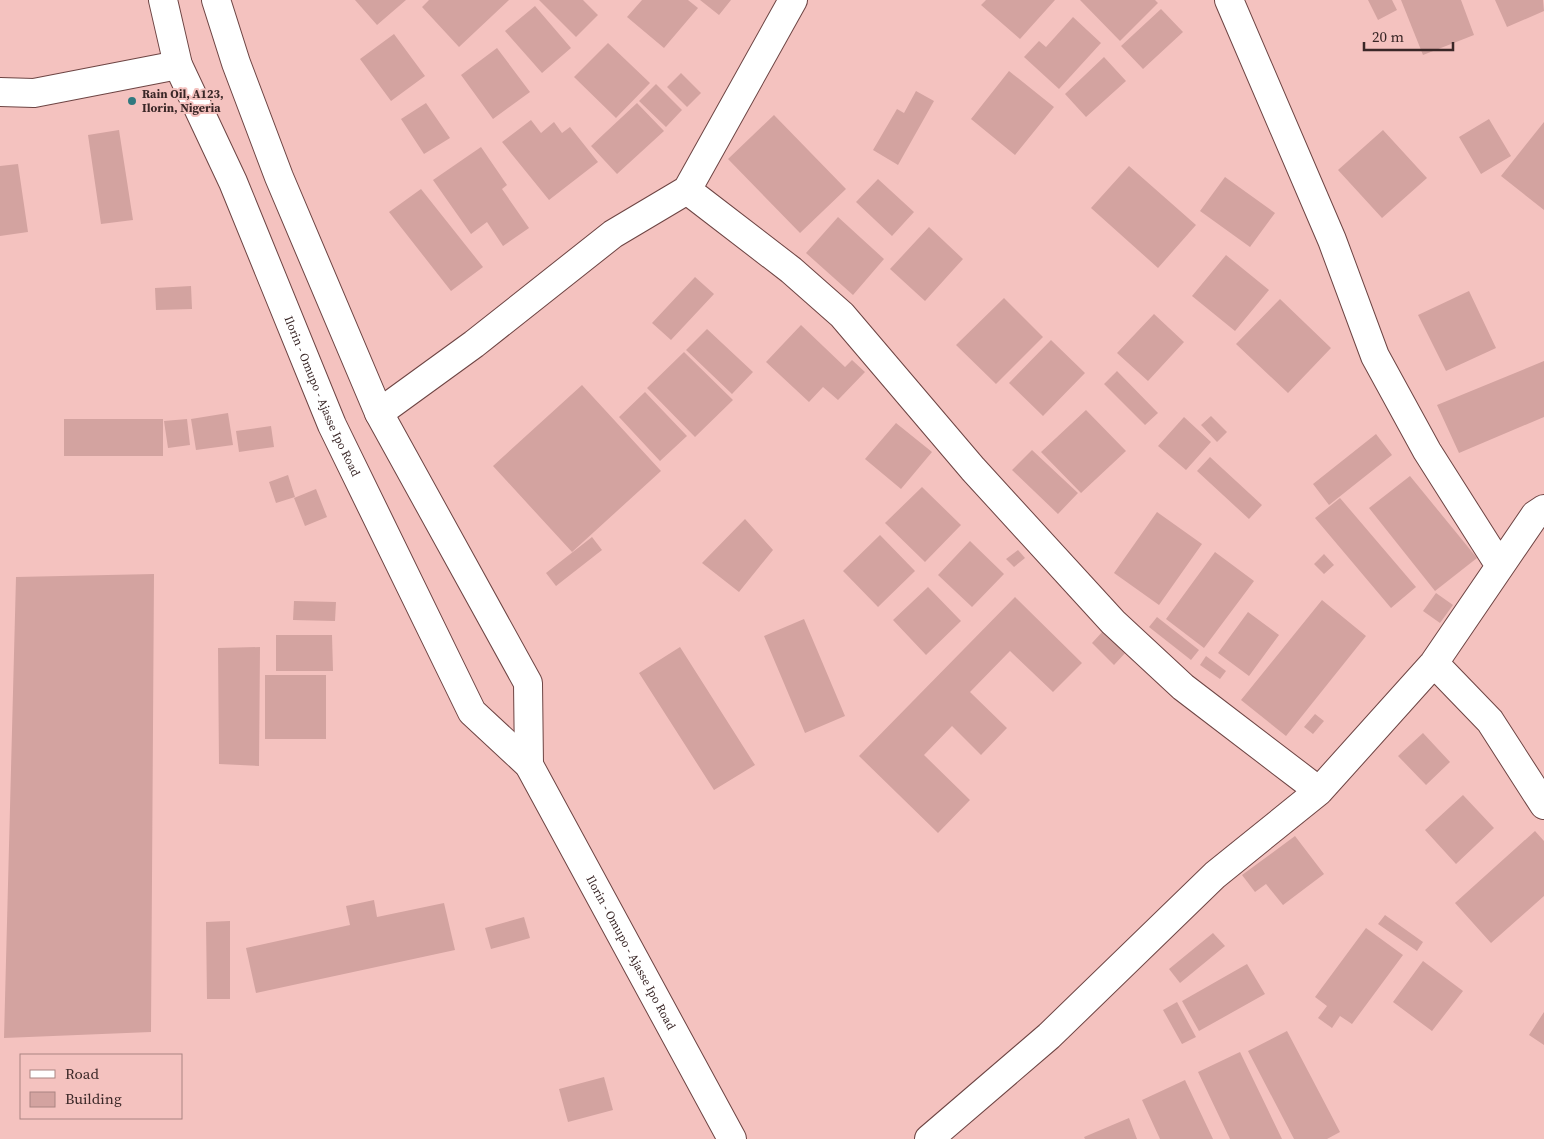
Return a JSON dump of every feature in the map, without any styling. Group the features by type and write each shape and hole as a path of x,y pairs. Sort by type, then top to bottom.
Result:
{"main road":[{"name":"Ilorin - Omupo - Ajasse Ipo Road","path":"163,0 178,65 232,182 332,425 472,712 529,765 732,1139"},
{"path":"379,413 474,344 613,234 686,190 793,0"},
{"path":"1229,0 1332,240 1375,356 1427,451 1500,566"},
{"name":"Ilorin - Omupo - Ajasse Ipo Road","path":"219,1 236,63 279,177 379,413 528,683 529,765"},
{"path":"0,92 34,93 178,65"},
{"path":"686,190 791,270 842,315 973,469 1113,622 1183,687 1319,791"},
{"path":"929,1139 1049,1036 1215,875 1319,791 1434,663 1535,516 1544,509"},
{"path":"1434,663 1490,721 1544,805"}],"building":[{"path":"355,0 406,0 377,25"},
{"path":"429,0 509,0 459,47 422,7"},
{"path":"539,0 583,0 598,15 576,37"},
{"path":"642,0 688,0 698,8 664,48 627,17"},
{"path":"700,0 731,0 719,15"},
{"path":"986,0 1055,0 1020,39 981,5"},
{"path":"1080,0 1155,0 1158,3 1120,41"},
{"path":"1368,0 1392,0 1397,10 1378,20"},
{"path":"1401,0 1461,0 1474,35 1423,55"},
{"path":"1495,0 1543,0 1544,11 1507,27"},
{"path":"535,6 571,48 542,73 505,31"},
{"path":"1161,9 1183,32 1143,69 1121,46"},
{"path":"1073,17 1101,43 1059,89 1024,57 1039,41 1046,47"},
{"path":"394,34 425,76 391,101 360,59"},
{"path":"608,43 650,83 616,118 574,77"},
{"path":"497,48 530,92 493,119 461,75"},
{"path":"1104,57 1126,81 1086,117 1065,94"},
{"path":"1009,71 1054,107 1015,155 971,119"},
{"path":"681,73 701,93 687,107 667,87"},
{"path":"656,84 682,110 666,127 639,101"},
{"path":"916,91 934,101 898,165 873,150 897,109 904,113"},
{"path":"426,103 450,138 424,154 401,119"},
{"path":"637,103 664,131 617,174 591,146"},
{"path":"774,115 846,189 800,233 728,159"},
{"path":"1489,119 1511,156 1481,174 1459,137"},
{"path":"531,120 541,133 554,122 562,133 570,127 598,162 549,200 502,142"},
{"path":"1544,122 1544,210 1501,176"},
{"path":"119,130 133,220 101,224 88,135"},
{"path":"1383,130 1427,178 1382,218 1338,170"},
{"path":"481,147 507,185 502,189 529,228 503,246 487,222 471,234 433,180"},
{"path":"18,164 28,232 0,236 0,166"},
{"path":"1129,166 1196,225 1158,268 1091,208"},
{"path":"1225,177 1275,213 1250,247 1200,211"},
{"path":"878,179 914,212 892,236 856,202"},
{"path":"421,189 483,267 451,291 389,212"},
{"path":"838,217 884,259 853,295 806,253"},
{"path":"929,227 963,259 925,301 890,269"},
{"path":"1226,255 1269,290 1235,331 1192,296"},
{"path":"695,277 714,294 671,340 652,323"},
{"path":"191,286 192,309 156,310 155,288"},
{"path":"1469,291 1496,348 1446,371 1418,315"},
{"path":"1004,298 1043,337 996,384 956,345"},
{"path":"1280,299 1331,348 1288,393 1236,344"},
{"path":"1154,314 1184,342 1148,381 1117,353"},
{"path":"801,325 845,367 852,360 865,372 838,400 823,387 809,402 766,362"},
{"path":"707,329 753,372 732,394 686,350"},
{"path":"1051,340 1085,373 1043,416 1009,383"},
{"path":"684,352 733,400 695,437 647,388"},
{"path":"1544,361 1544,417 1459,453 1437,405"},
{"path":"1117,371 1158,413 1145,425 1104,384"},
{"path":"582,385 661,471 572,552 493,466"},
{"path":"645,392 687,436 660,461 619,417"},
{"path":"1086,410 1126,451 1081,493 1041,452"},
{"path":"228,413 233,445 196,450 191,419"},
{"path":"1211,416 1227,432 1217,442 1201,425"},
{"path":"1184,417 1211,442 1186,470 1158,446"},
{"path":"64,419 163,419 163,456 64,456"},
{"path":"187,419 190,445 168,448 164,421"},
{"path":"896,423 932,452 901,489 865,459"},
{"path":"271,426 274,447 239,452 236,431"},
{"path":"1376,434 1392,455 1329,505 1313,484"},
{"path":"1032,450 1078,493 1058,514 1012,470"},
{"path":"1210,457 1262,505 1249,519 1197,471"},
{"path":"288,475 295,497 276,503 269,482"},
{"path":"1410,476 1477,558 1435,591 1369,508"},
{"path":"922,487 961,525 925,562 885,523"},
{"path":"316,489 327,517 305,526 294,498"},
{"path":"1340,498 1416,587 1391,608 1315,518"},
{"path":"1157,512 1202,544 1159,605 1114,573"},
{"path":"745,519 773,550 739,592 702,563"},
{"path":"880,535 915,571 878,607 843,571"},
{"path":"592,537 602,550 556,586 546,573"},
{"path":"970,541 1004,574 972,607 938,575"},
{"path":"1018,550 1025,558 1014,567 1006,559"},
{"path":"1215,552 1254,581 1204,648 1166,619"},
{"path":"1324,554 1334,565 1324,574 1314,564"},
{"path":"154,574 151,1032 4,1038 16,577"},
{"path":"928,587 961,621 926,655 893,620"},
{"path":"1436,593 1453,605 1440,623 1423,611"},
{"path":"1015,597 1082,663 1053,692 1010,651 970,692 1007,728 981,755 952,726 924,755 970,800 938,833 859,756"},
{"path":"1322,600 1366,636 1286,736 1241,700"},
{"path":"294,601 336,602 335,621 293,620"},
{"path":"1248,612 1279,635 1249,676 1218,653"},
{"path":"1157,617 1199,650 1191,660 1149,627"},
{"path":"804,619 845,716 805,733 764,636"},
{"path":"1104,630 1127,651 1114,665 1092,643"},
{"path":"276,635 332,635 333,671 276,671"},
{"path":"260,647 259,766 219,764 218,648"},
{"path":"680,647 755,765 714,790 639,673"},
{"path":"1206,656 1226,671 1220,679 1200,665"},
{"path":"265,675 326,675 326,739 265,739"},
{"path":"1315,714 1324,721 1313,734 1304,727"},
{"path":"1423,733 1450,762 1426,785 1398,756"},
{"path":"1463,795 1494,828 1456,864 1425,830"},
{"path":"1535,831 1544,841 1544,896 1491,943 1455,903"},
{"path":"1295,836 1324,874 1283,905 1266,884 1255,892 1242,875"},
{"path":"374,900 377,917 444,903 455,950 256,993 246,948 350,925 346,906"},
{"path":"1385,915 1423,942 1417,951 1378,924"},
{"path":"524,917 530,938 491,949 485,928"},
{"path":"230,921 230,999 207,999 206,922"},
{"path":"1366,928 1403,955 1352,1024 1340,1016 1332,1028 1318,1018 1327,1006 1315,997"},
{"path":"1213,933 1225,946 1180,983 1169,969"},
{"path":"1423,961 1463,991 1432,1031 1393,1002"},
{"path":"1247,964 1265,994 1199,1031 1182,1001"},
{"path":"1177,1002 1196,1037 1182,1044 1163,1010"},
{"path":"1544,1012 1544,1045 1529,1035"},
{"path":"1287,1031 1340,1132 1327,1139 1294,1139 1248,1051"},
{"path":"1240,1052 1282,1139 1230,1139 1198,1072"},
{"path":"604,1077 613,1110 568,1122 559,1089"},
{"path":"1185,1080 1213,1139 1160,1139 1142,1100"},
{"path":"1129,1118 1137,1139 1085,1139 1084,1137"}],"place":[{"name":"Rain Oil, A123, Ilorin, Nigeria","path":"132,101"}]}
